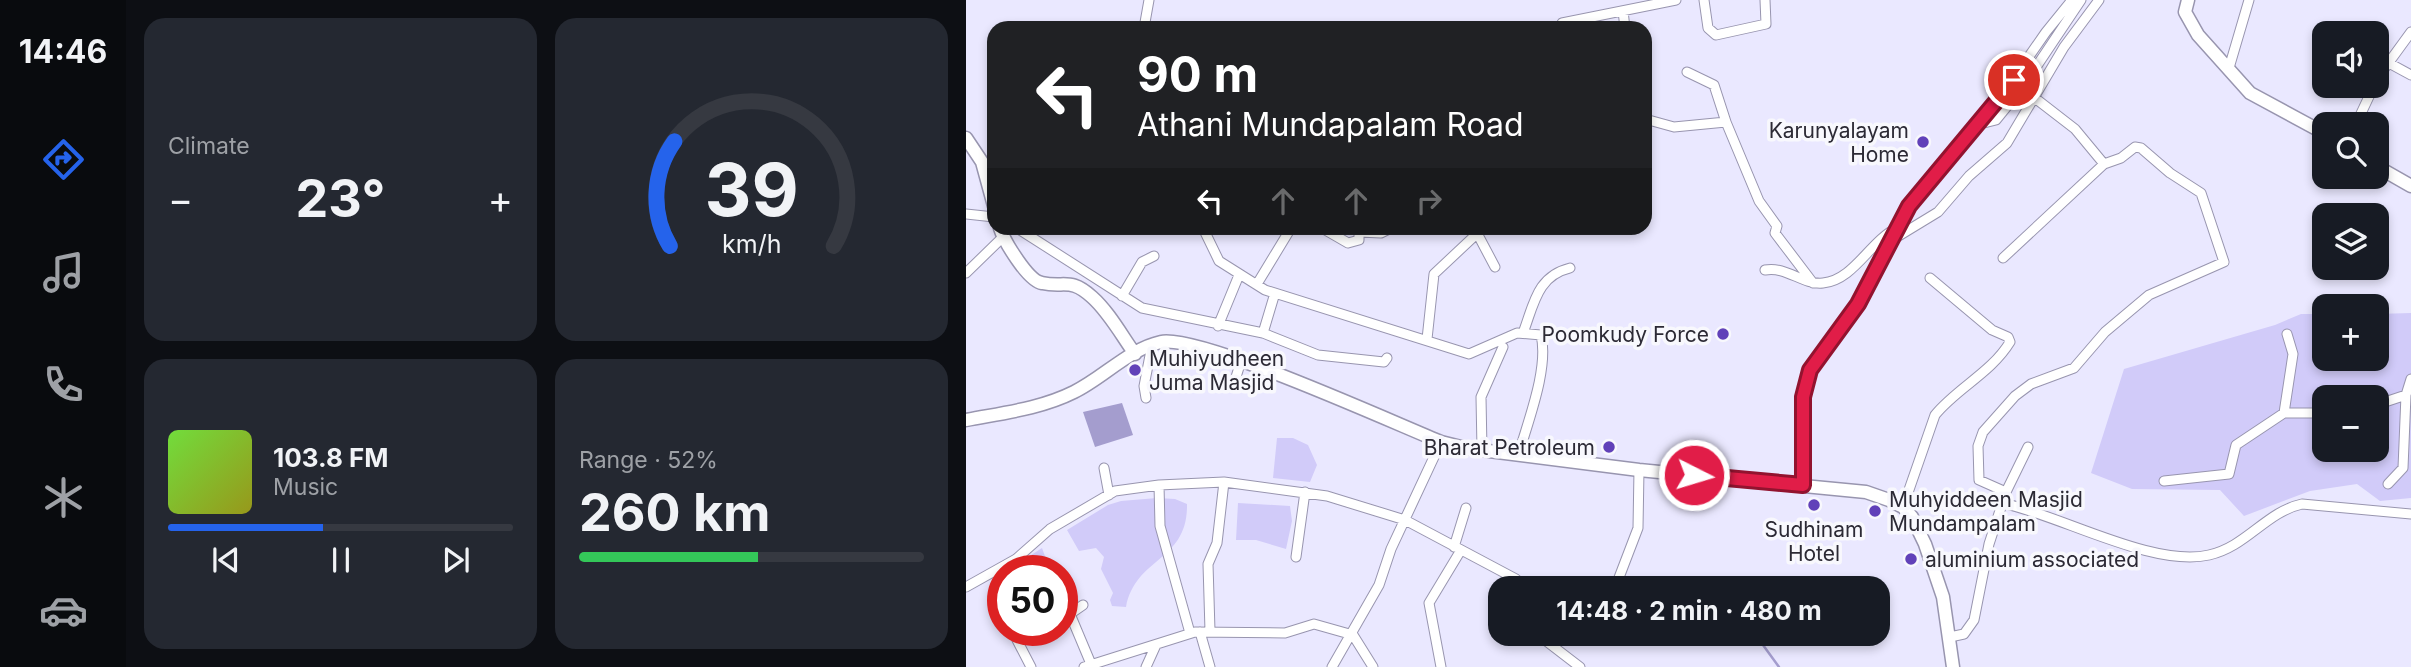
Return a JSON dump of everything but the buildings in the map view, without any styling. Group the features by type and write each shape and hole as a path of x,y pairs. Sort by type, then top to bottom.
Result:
{"main road":[{"path":"2188,0 2185,12 2191,24 2250,93 2312,127"},
{"path":"966,138 982,162 987,180"},
{"path":"2389,173 2411,186"},
{"path":"1005,235 1034,280 1042,283 1068,282 1093,297 1135,354"},
{"path":"966,421 1035,407 1073,393 1135,354 1166,341 1190,344 1241,361 1441,442 1482,450 1639,470 1866,492 1903,508 1919,530 1943,597 1953,667"}],"street":[{"path":"1145,21 1149,0"},
{"path":"1592,21 1623,11 1676,0"},
{"path":"1704,0 1708,28 1716,34 1766,24 1765,0"},
{"path":"1803,485 1803,397 1810,370 1858,304 1897,228 1923,187 1980,124 2072,0"},
{"path":"1980,124 1996,120 2022,88 2081,0"},
{"path":"1892,240 1938,212 1953,198 1969,176 2007,143 2064,47 2099,0"},
{"path":"2229,68 2249,0"},
{"path":"1623,11 1624,21"},
{"path":"2389,58 2411,32"},
{"path":"2389,64 2411,75"},
{"path":"1687,72 1714,85 1726,122 1759,201 1777,226 1775,233 1813,283"},
{"path":"2022,88 2075,129 2104,164"},
{"path":"1652,121 1674,127 1726,122"},
{"path":"2003,258 2026,240 2104,164 2121,158 2135,147 2141,148 2185,184 2201,193 2224,262 2149,295 2105,331 2074,369 2031,384 1995,417 1983,432 1978,446 1979,480 2006,492"},
{"path":"966,214 987,216"},
{"path":"1765,270 1778,268 1813,283 1835,280 1885,234 1897,228"},
{"path":"966,273 998,235"},
{"path":"1028,235 1142,308 1218,326 1263,333 1318,355 1384,362 1387,358"},
{"path":"1206,235 1219,261 1239,275 1275,293 1469,354 1523,333 1541,335 1543,343 1537,390 1519,453"},
{"path":"1257,284 1287,235"},
{"path":"1334,235 1348,243 1359,240 1359,235"},
{"path":"1427,339 1434,274 1475,235"},
{"path":"1482,235 1495,267"},
{"path":"1122,296 1138,268 1154,256"},
{"path":"1523,333 1542,282 1555,272 1570,268"},
{"path":"1218,326 1239,275"},
{"path":"1903,508 1935,415 1945,403 1990,367 2010,342 2008,337 1964,308 1930,278"},
{"path":"1263,333 1275,293"},
{"path":"2284,413 2293,354 2287,334"},
{"path":"1146,398 1144,386 1152,345"},
{"path":"1482,450 1481,397 1503,347"},
{"path":"1236,377 1241,361"},
{"path":"2388,484 2403,468 2406,396 2411,379"},
{"path":"2389,401 2406,396"},
{"path":"2164,481 2229,474 2236,445 2284,413 2312,413"},
{"path":"1332,667 1380,585 1405,520 1441,442"},
{"path":"1950,637 1964,634 1974,620 1989,544 2006,492 2028,446"},
{"path":"1104,468 1109,495"},
{"path":"1620,576 1638,528 1639,470"},
{"path":"966,587 1016,559 1050,529 1109,495 1159,485 1224,482 1305,492 1351,502 1405,520 1510,576"},
{"path":"1200,632 1208,564 1217,543 1224,482"},
{"path":"1159,485 1160,526 1200,632 1210,667"},
{"path":"1296,557 1305,492"},
{"path":"2002,503 2025,507 2128,544 2186,556 2206,556 2227,550 2286,508 2302,504 2411,514"},
{"path":"1441,667 1429,603 1457,548 1466,508"},
{"path":"1083,605 1070,614 1088,665 1200,632 1285,633 1308,624 1353,635 1373,667"},
{"path":"1146,667 1156,645"},
{"path":"1020,646 1031,667"},
{"path":"1553,646 1580,667"}],"shaded area":[{"path":"2411,313 2411,498 2380,501 2357,484 2310,491 2244,516 2220,490 2132,489 2091,473 2124,369 2275,325 2301,314 2312,314 2312,371 2389,371 2389,314"},
{"path":"1122,403 1133,435 1095,447 1083,412"},
{"path":"1277,438 1293,438 1308,445 1317,465 1310,482 1273,478"},
{"path":"1175,499 1187,504 1185,523 1171,549 1140,578 1126,607 1112,606 1110,600 1113,593 1101,569 1104,557 1096,548 1079,551 1067,530 1108,505 1121,501"},
{"path":"1238,503 1290,506 1292,521 1286,549 1256,540 1236,540"},
{"path":"1042,548 1045,555 1031,555"}],"waterway":[{"path":"1764,646 1779,667"}],"place":[{"name":"Karunyalayam Home","path":"1923,142"},
{"name":"Poomkudy Force","path":"1723,334"},
{"name":"Muhiyudheen Juma Masjid","path":"1135,370"},
{"name":"Bharat Petroleum","path":"1609,447"},
{"name":"Sudhinam Hotel","path":"1814,505"},
{"name":"Muhyiddeen Masjid Mundampalam","path":"1875,511"},
{"name":"aluminium associated","path":"1911,559"}],"route":[{"path":"1694,475 1803,485 1803,397 1810,370 1858,304 1909,206 1991,111 2014,80"}]}
